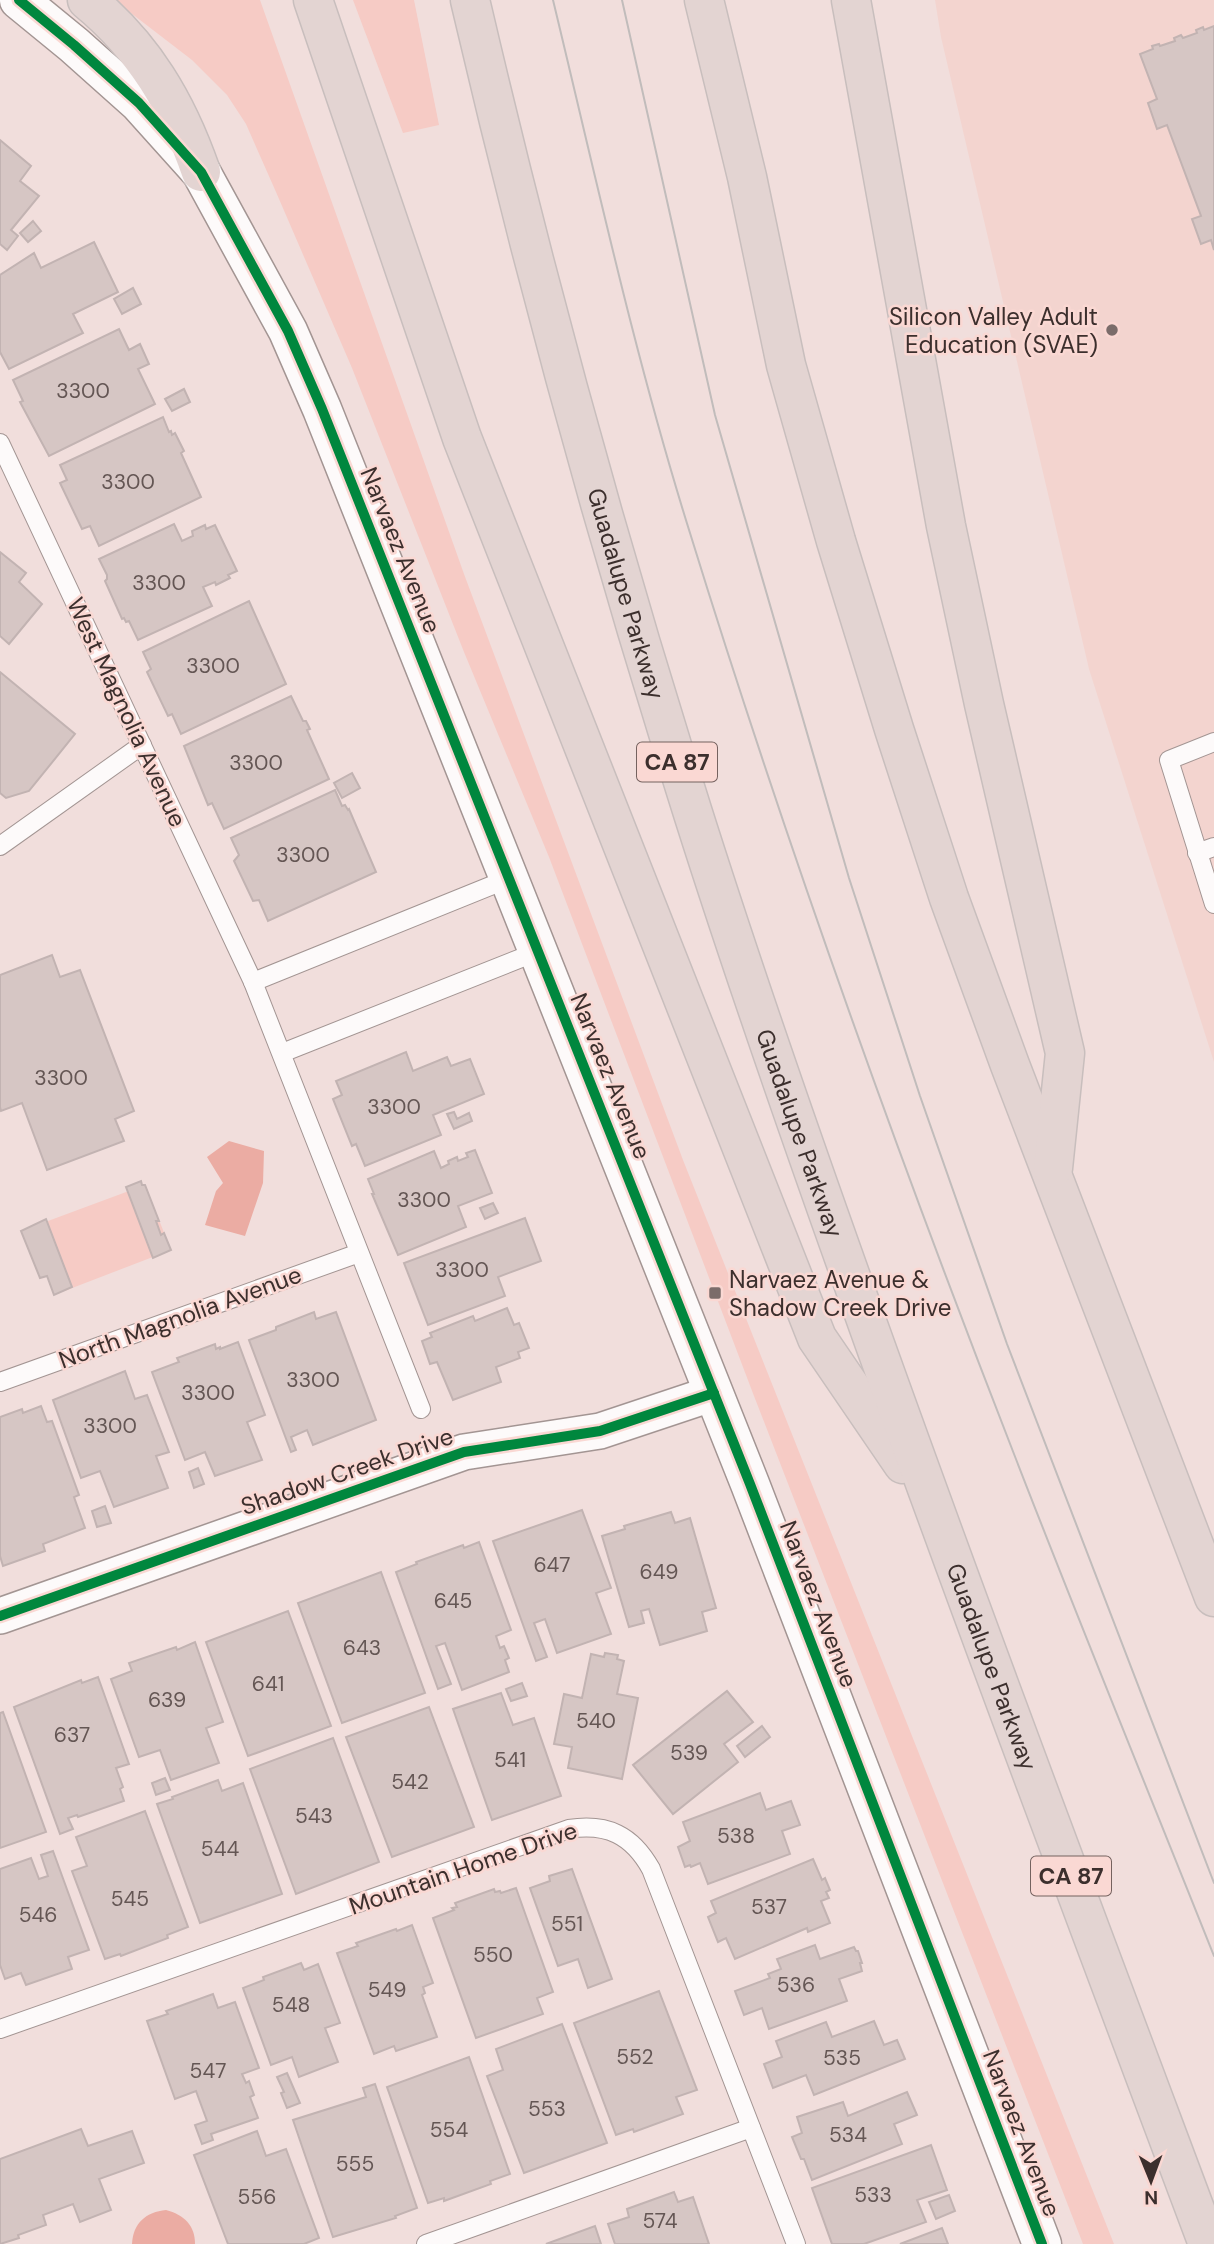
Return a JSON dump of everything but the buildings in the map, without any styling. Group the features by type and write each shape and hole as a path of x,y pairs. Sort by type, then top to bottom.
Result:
{"highway":[{"path":"87,0 133,45 166,90 187,131 201,172"},
{"path":"313,0 462,438 817,1338 934,1509"},
{"name":"Guadalupe Parkway","path":"470,0 523,220 573,410 685,790 751,991 934,1509 1208,2244"},
{"path":"704,0 747,177 786,365 836,541 894,729 949,898 1052,1177 1214,1597"},
{"path":"851,0 946,526 984,704 1065,1053 1052,1177"}],"main road":[{"name":"Narvaez Avenue","path":"19,0 139,103 201,172 298,352 715,1393 1042,2244"}],"street":[{"name":"Shadow Creek Drive","path":"0,1616 464,1452 600,1431 715,1393"}],"lane":[{"name":"West Magnolia Avenue","path":"2,454 253,982 282,1053"},
{"path":"1214,742 1169,760 1206,850 1214,904"},
{"path":"0,846 142,745"},
{"path":"253,982 510,878"},
{"path":"421,1409 282,1053 539,951"},
{"name":"North Magnolia Avenue","path":"0,1382 359,1253"},
{"name":"Mountain Home Drive","path":"0,2029 569,1829 587,1826 604,1828 633,1844 651,1869 796,2244"},
{"path":"426,2244 751,2128"}],"shaded area":[{"path":"114,0 260,0 464,574 683,1160 1114,2244 1083,2244 754,1396 549,857 464,652 352,368 246,124 227,95 192,60"},
{"path":"353,0 414,0 439,125 403,133"},
{"name":"Silicon Valley Adult Education (SVAE)","path":"935,0 1214,0 1214,1062 1089,669 941,37"},
{"path":"229,1141 264,1151 263,1183 245,1236 205,1225 216,1191 223,1183 207,1157"},
{"path":"145,1185 171,1250 54,1295 47,1276 40,1278 21,1231"},
{"path":"166,2210 178,2215 191,2226 195,2244 132,2244 135,2230 142,2220 152,2213"}],"tram line":[{"path":"553,0 651,401 727,649 804,881 970,1340 1214,1956"},
{"path":"622,0 715,415 849,878 920,1096 1007,1344 1214,1883"}],"cycle path":[{"path":"19,0 139,103 201,172 288,331 322,409 750,1484 1042,2244"},
{"path":"0,1616 464,1452 600,1431 714,1393"}],"place":[{"name":"Silicon Valley Adult Education (SVAE)","path":"1112,330"},
{"name":"Narvaez Avenue & Shadow Creek Drive","path":"715,1293"}]}
